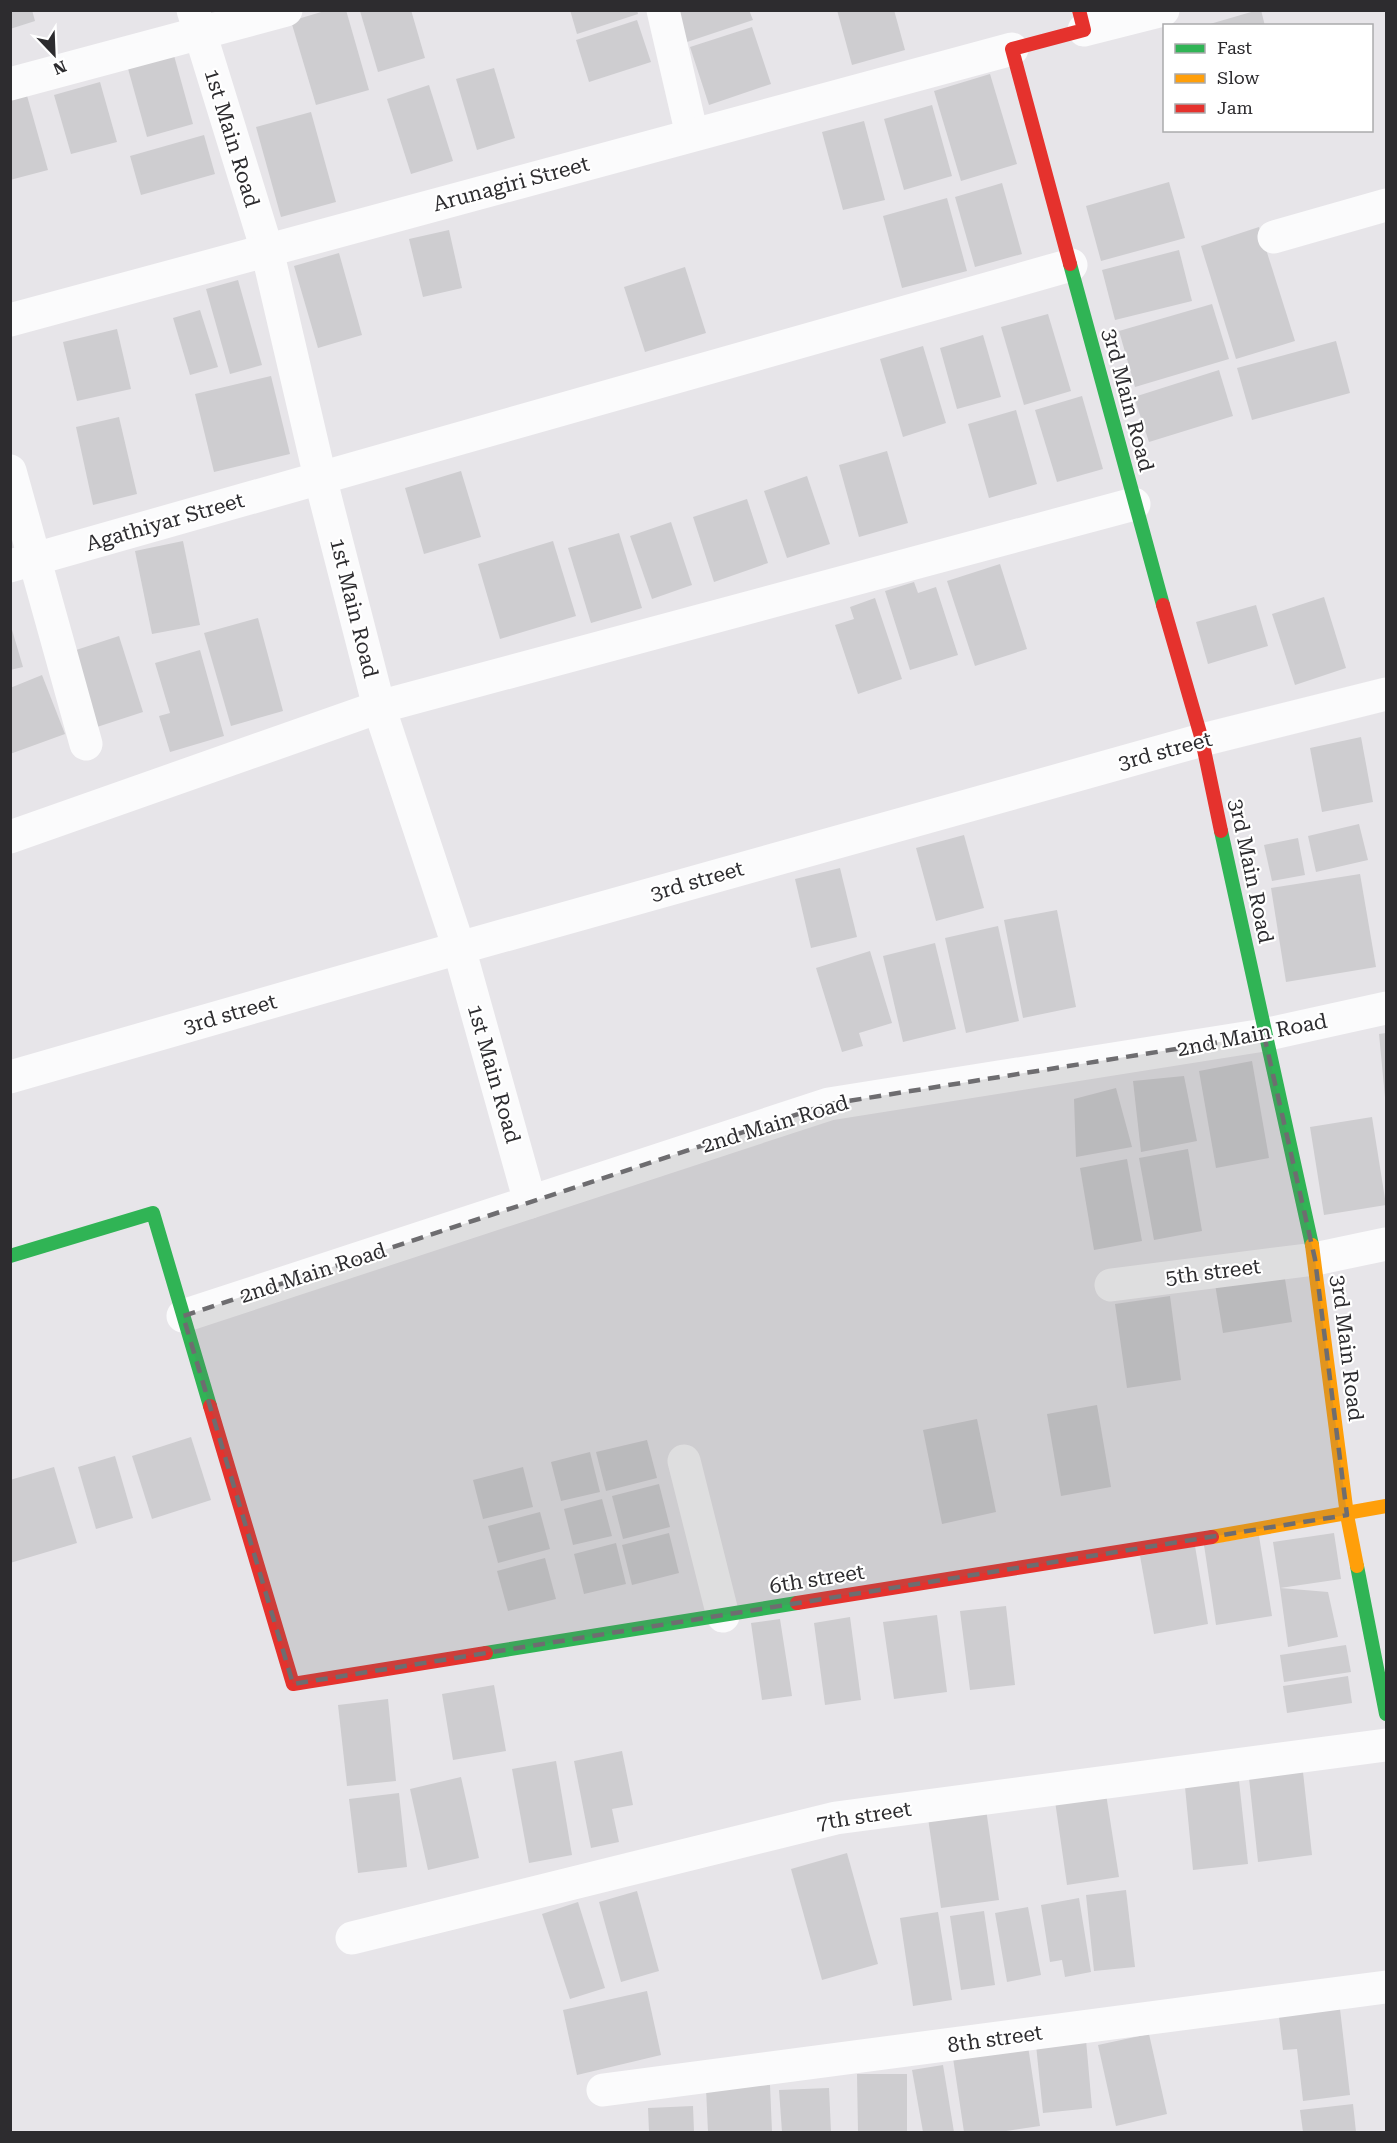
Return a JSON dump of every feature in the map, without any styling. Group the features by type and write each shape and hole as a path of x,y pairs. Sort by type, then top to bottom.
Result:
{"street":[{"path":"10,84 196,22 286,10"},
{"path":"663,10 692,135"},
{"path":"1012,49 1082,20 1163,10"},
{"name":"1st Main Road","path":"196,22 267,250 320,477 379,707 459,948 530,1202"},
{"name":"Arunagiri Street","path":"10,320 1012,49"},
{"name":"3rd Main Road","path":"1012,49 1134,504 1202,740 1264,1035 1315,1259 1347,1515 1386,1714"},
{"path":"1274,237 1386,205"},
{"name":"Agathiyar Street","path":"23,563 1071,265"},
{"path":"10,471 23,563 86,744"},
{"path":"10,837 379,707 1134,504"},
{"name":"3rd street","path":"10,1077 459,948 1202,740 1386,694"},
{"name":"2nd Main Road","path":"183,1316 829,1104 1264,1035 1386,1008"},
{"path":"10,1256 153,1213 183,1316"},
{"name":"5th street","path":"1111,1285 1315,1259 1386,1244"},
{"name":"6th street","path":"183,1316 293,1684 1347,1515 1386,1506"},
{"path":"684,1461 723,1616"},
{"name":"7th street","path":"352,1938 836,1818 1386,1745"},
{"name":"8th street","path":"603,2090 1386,1987"}],"highlighted area":[{"path":"1264,1035 1315,1259 1347,1515 293,1684 183,1316 829,1104"}],"building":[{"path":"10,10 32,10 35,21 10,29"},
{"path":"328,10 346,10 369,90 316,105 291,21"},
{"path":"411,10 425,58 378,72 360,11"},
{"path":"570,10 637,10 638,14 577,34"},
{"path":"678,10 749,10 753,20 687,42"},
{"path":"837,10 894,10 905,50 852,65"},
{"path":"1261,10 1264,24 1210,24"},
{"path":"637,20 651,62 589,82 576,40"},
{"path":"752,27 771,84 709,105 690,47"},
{"path":"173,52 193,124 147,137 127,65"},
{"path":"494,68 515,138 477,150 456,79"},
{"path":"990,74 1017,164 961,181 934,91"},
{"path":"100,82 117,142 71,154 54,95"},
{"path":"24,85 48,170 10,180 10,89"},
{"path":"429,85 453,161 411,174 387,99"},
{"path":"932,105 952,176 904,190 884,119"},
{"path":"311,112 336,202 281,217 256,127"},
{"path":"864,121 885,200 843,210 822,132"},
{"path":"204,135 215,174 141,195 130,156"},
{"path":"1169,182 1185,238 1101,261 1086,206"},
{"path":"1002,183 1022,254 975,267 955,197"},
{"path":"947,198 967,271 902,288 883,216"},
{"path":"1259,227 1295,341 1236,359 1201,246"},
{"path":"449,230 462,288 423,297 409,239"},
{"path":"1179,250 1192,301 1115,320 1102,270"},
{"path":"339,253 362,335 318,348 294,266"},
{"path":"685,267 706,333 645,352 624,287"},
{"path":"238,280 262,365 230,374 206,289"},
{"path":"1212,304 1229,359 1135,387 1119,331"},
{"path":"200,310 218,367 190,375 173,318"},
{"path":"1048,314 1071,391 1024,405 1001,327"},
{"path":"117,329 131,389 77,401 63,342"},
{"path":"983,335 1001,397 957,409 940,348"},
{"path":"1336,341 1350,393 1252,420 1237,368"},
{"path":"923,346 946,423 903,437 880,359"},
{"path":"1219,370 1233,416 1149,442 1134,397"},
{"path":"271,376 290,454 214,472 195,394"},
{"path":"1082,396 1103,469 1057,482 1035,410"},
{"path":"1016,410 1037,484 989,498 968,424"},
{"path":"119,417 137,494 93,505 76,427"},
{"path":"887,451 908,523 859,537 839,465"},
{"path":"461,471 481,537 424,554 405,488"},
{"path":"807,476 830,544 787,558 764,491"},
{"path":"747,499 768,563 714,582 693,517"},
{"path":"671,522 692,585 652,599 630,536"},
{"path":"619,533 642,608 591,623 568,548"},
{"path":"183,541 200,625 152,634 135,551"},
{"path":"553,541 576,616 500,639 478,564"},
{"path":"1000,564 1027,649 975,666 947,581"},
{"path":"914,582 918,593 936,587 958,655 910,670 885,591"},
{"path":"1324,597 1346,668 1295,685 1272,614"},
{"path":"875,598 902,679 858,694 835,625 854,619 850,607"},
{"path":"1256,605 1268,646 1208,664 1196,622"},
{"path":"258,618 283,711 231,726 204,633"},
{"path":"10,623 23,667 10,670"},
{"path":"119,636 143,712 97,727 73,651"},
{"path":"200,650 224,736 170,752 159,716 170,713 155,663"},
{"path":"42,675 65,734 10,754 10,688"},
{"path":"1361,737 1373,802 1322,812 1310,748"},
{"path":"1359,824 1368,860 1316,872 1308,836"},
{"path":"964,835 984,908 936,921 916,848"},
{"path":"1298,838 1305,875 1272,881 1264,845"},
{"path":"840,868 857,937 811,948 795,879"},
{"path":"1360,874 1376,967 1286,982 1271,888"},
{"path":"1057,910 1076,1007 1023,1018 1004,920"},
{"path":"998,926 1019,1021 966,1033 945,938"},
{"path":"935,943 956,1029 903,1042 883,956"},
{"path":"870,951 892,1023 859,1033 863,1046 842,1052 816,968"},
{"path":"1386,1033 1386,1097 1385,1097 1379,1034"},
{"path":"1252,1061 1269,1158 1216,1168 1199,1071"},
{"path":"1184,1076 1197,1141 1141,1152 1133,1081"},
{"path":"1116,1088 1132,1147 1076,1157 1074,1099"},
{"path":"1372,1117 1386,1205 1324,1215 1310,1127"},
{"path":"1188,1149 1202,1231 1154,1240 1139,1158"},
{"path":"1127,1159 1142,1241 1094,1250 1080,1168"},
{"path":"1284,1273 1292,1322 1223,1333 1215,1284"},
{"path":"1170,1296 1181,1380 1127,1388 1115,1304"},
{"path":"1097,1405 1111,1487 1061,1496 1047,1414"},
{"path":"977,1419 996,1512 942,1524 923,1430"},
{"path":"191,1437 211,1500 152,1519 132,1456"},
{"path":"647,1440 657,1478 606,1491 596,1452"},
{"path":"590,1452 600,1492 561,1501 551,1462"},
{"path":"115,1456 133,1518 96,1529 78,1467"},
{"path":"54,1467 77,1543 10,1563 10,1480"},
{"path":"523,1467 533,1507 483,1519 473,1480"},
{"path":"659,1484 670,1527 623,1539 612,1496"},
{"path":"602,1499 612,1536 573,1545 564,1509"},
{"path":"540,1512 550,1549 498,1563 488,1526"},
{"path":"669,1533 679,1573 632,1585 622,1545"},
{"path":"1334,1533 1341,1579 1280,1588 1273,1542"},
{"path":"1259,1536 1272,1616 1216,1625 1204,1545"},
{"path":"616,1543 626,1584 584,1594 574,1554"},
{"path":"1195,1546 1208,1624 1154,1634 1140,1556"},
{"path":"545,1558 556,1599 508,1611 497,1571"},
{"path":"1280,1588 1328,1592 1338,1637 1288,1647"},
{"path":"1006,1606 1015,1685 970,1690 960,1611"},
{"path":"937,1615 947,1692 894,1699 883,1622"},
{"path":"850,1617 861,1700 825,1705 814,1623"},
{"path":"780,1619 792,1696 762,1700 751,1623"},
{"path":"1346,1645 1351,1672 1284,1682 1280,1655"},
{"path":"1348,1676 1352,1703 1287,1713 1283,1686"},
{"path":"494,1685 506,1751 453,1760 442,1694"},
{"path":"388,1699 396,1781 347,1786 338,1705"},
{"path":"622,1751 633,1805 612,1809 619,1842 591,1848 574,1761"},
{"path":"556,1761 572,1855 529,1863 512,1769"},
{"path":"1303,1772 1312,1855 1258,1862 1249,1778"},
{"path":"461,1777 479,1858 428,1870 410,1789"},
{"path":"1239,1781 1248,1864 1193,1870 1185,1787"},
{"path":"399,1793 407,1867 358,1873 349,1799"},
{"path":"1106,1794 1119,1877 1067,1885 1055,1801"},
{"path":"986,1809 999,1900 941,1908 928,1818"},
{"path":"847,1853 878,1964 822,1980 791,1869"},
{"path":"1126,1890 1135,1967 1094,1971 1086,1895"},
{"path":"637,1891 659,1971 621,1982 599,1902"},
{"path":"1079,1898 1091,1972 1065,1977 1062,1960 1050,1962 1041,1905"},
{"path":"578,1902 605,1988 570,1999 542,1914"},
{"path":"1028,1907 1041,1975 1007,1982 995,1913"},
{"path":"984,1911 995,1985 961,1990 950,1916"},
{"path":"938,1912 952,2000 913,2006 900,1918"},
{"path":"647,1991 661,2055 577,2075 563,2010"},
{"path":"1340,2009 1350,2095 1303,2101 1297,2049 1283,2050 1279,2017"},
{"path":"1149,2034 1167,2114 1116,2126 1098,2045"},
{"path":"1086,2040 1092,2108 1043,2113 1036,2045"},
{"path":"1028,2046 1040,2126 999,2132 964,2132 953,2058"},
{"path":"943,2065 954,2132 923,2132 912,2070"},
{"path":"857,2074 907,2074 907,2132 858,2132"},
{"path":"770,2085 772,2132 708,2132 706,2088"},
{"path":"829,2088 831,2132 782,2132 779,2090"},
{"path":"1353,2104 1356,2132 1303,2132 1300,2110"},
{"path":"693,2106 694,2132 649,2132 648,2108"}],"traffic: fast":[{"path":"1070,264 1163,605"},
{"path":"1221,831 1312,1245"},
{"path":"10,1256 153,1213 210,1406"},
{"path":"1357,1566 1386,1714"},
{"path":"486,1653 797,1603"}],"traffic: slow":[{"path":"1312,1245 1347,1515 1357,1566"},
{"path":"1212,1537 1386,1506"}],"traffic: jam":[{"path":"1070,264 1012,49 1084,30 1079,10"},
{"path":"1163,605 1202,740 1221,831"},
{"path":"210,1406 293,1684 486,1653"},
{"path":"797,1603 1212,1537"}]}
